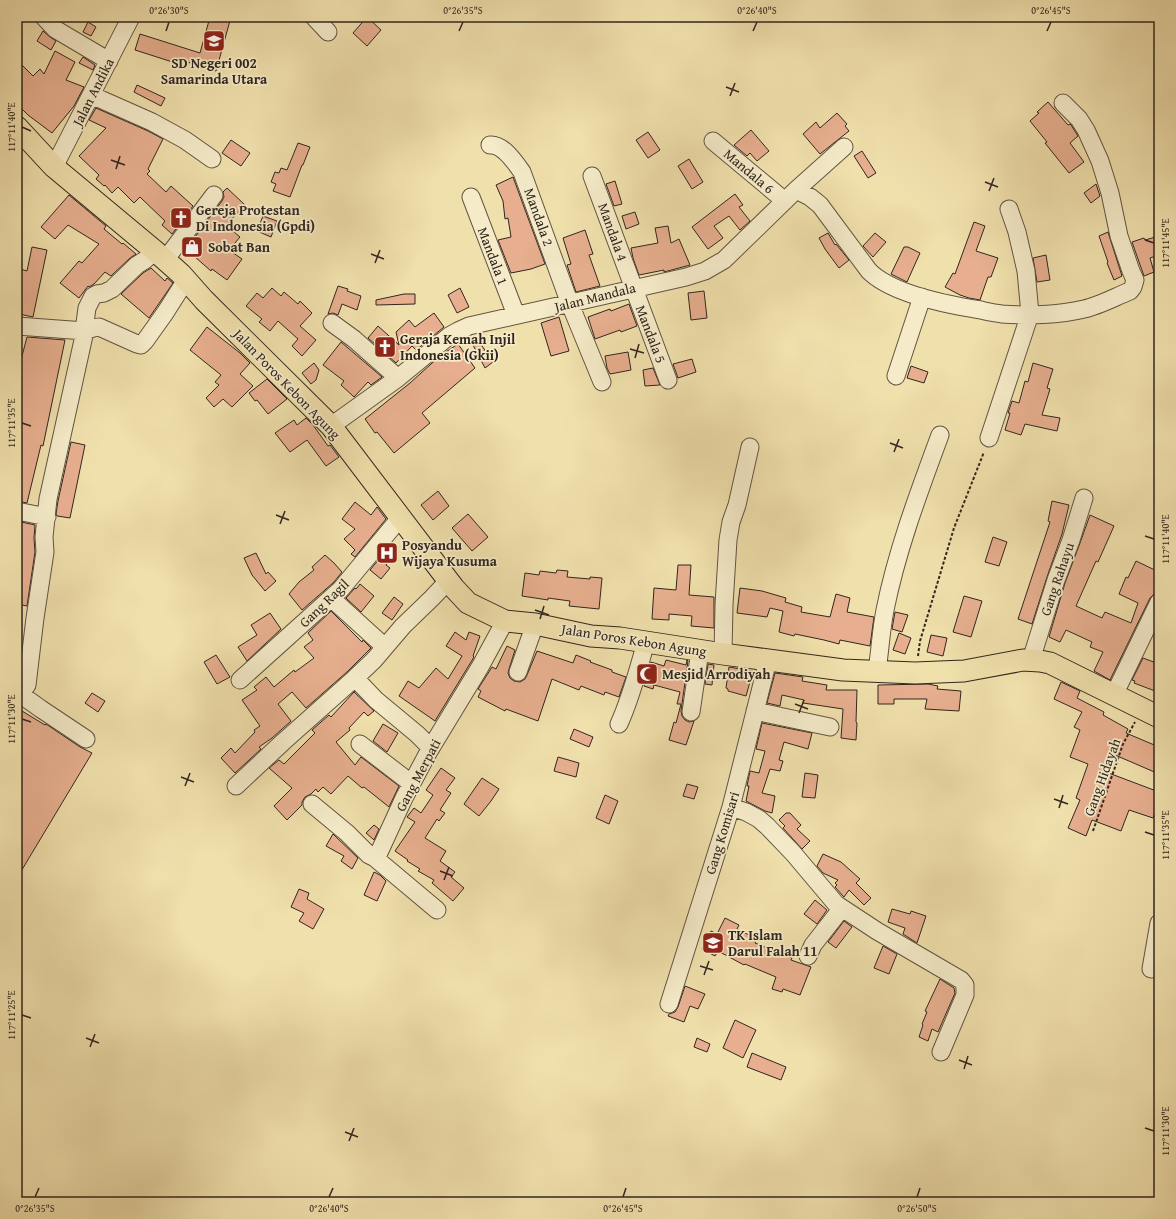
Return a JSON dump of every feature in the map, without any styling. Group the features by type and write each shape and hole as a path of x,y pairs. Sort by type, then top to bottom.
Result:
{"main road":[{"name":"Jalan Poros Kebon Agung","path":"17,127 54,167 160,256 186,280 204,300 330,426 448,580 468,603 505,621 535,624 591,636 620,638 700,651 843,670 915,673 964,671 1022,660 1040,661 1050,663 1151,713"}],"street":[{"path":"44,17 55,29 109,61"},
{"name":"Jalan Andika","path":"54,167 131,17"},
{"path":"314,17 328,32"},
{"path":"91,95 152,122 185,140 212,159"},
{"name":"Mandala 6","path":"713,141 791,195 810,197 820,205 869,271 886,284 922,297 962,307 1001,314 1047,314 1084,309 1130,291 1135,280 1119,236 1110,193 1100,161 1086,130 1079,119 1063,103"},
{"name":"Mandala 2","path":"490,145 494,145 507,153 522,172 570,304 602,382"},
{"name":"Jalan Mandala","path":"330,426 398,378 449,336 469,326 686,277 705,271 724,260 791,195 844,147"},
{"name":"Mandala 4","path":"592,176 633,288"},
{"path":"86,738 19,693 26,684 34,618 45,552 44,537 48,499 85,331 87,308 93,296 112,289 136,265 145,260 160,256 214,195"},
{"name":"Mandala 1","path":"471,197 516,315"},
{"path":"989,438 1030,314 1026,271 1017,232 1009,210"},
{"path":"17,326 85,331 99,327 137,344 141,344 145,341 165,313 186,280"},
{"name":"Mandala 5","path":"633,288 668,380"},
{"path":"896,376 922,297"},
{"path":"332,322 354,339 398,378"},
{"path":"877,671 885,611 893,576 910,515 940,435"},
{"path":"723,654 728,540 731,522 737,505 750,447"},
{"name":"Gang Rahayu","path":"1031,660 1084,498"},
{"path":"17,511 47,517"},
{"name":"Gang Ragil","path":"240,680 341,589 400,518"},
{"path":"236,786 355,678 448,580"},
{"path":"331,598 385,647"},
{"path":"1114,695 1159,602"},
{"name":"Gang Merpati","path":"375,858 379,855 404,798 431,748 480,667 505,621"},
{"path":"518,672 535,624"},
{"path":"619,724 634,685 646,642"},
{"path":"691,712 700,651"},
{"name":"Gang Komisari","path":"669,1004 731,807 768,660"},
{"path":"355,678 376,700 417,734 431,748"},
{"path":"755,711 830,727"},
{"path":"360,744 412,784"},
{"path":"312,804 347,833 369,855 375,858 437,910"},
{"path":"731,807 746,812 759,819 767,826 836,904 884,935 961,980 965,986 965,995 941,1052"},
{"path":"808,956 816,942 842,908"},
{"path":"1151,969 1159,923"}],"path":[{"path":"915,673 920,641 954,528 989,438"},
{"name":"Gang Hidayah","path":"1093,831 1123,744 1151,713"}],"building":[{"path":"210,17 231,17 216,71 184,61 182,65 135,50 140,34 200,53"},
{"path":"367,17 381,30 367,46 353,33"},
{"path":"88,22 96,27 91,36 83,32"},
{"path":"43,31 56,41 51,50 37,41"},
{"path":"55,51 75,62 66,80 84,87 74,106 52,133 28,115 17,104 17,60 33,76 40,69 44,74"},
{"path":"83,57 95,65 93,70 79,63"},
{"path":"137,85 165,98 161,106 134,92"},
{"path":"1048,102 1068,125 1071,125 1078,136 1070,143 1084,162 1069,173 1045,143 1047,142 1030,121"},
{"path":"96,108 163,139 148,169 150,171 147,174 166,192 171,186 193,206 172,234 162,225 165,221 140,197 134,203 118,187 112,193 105,185 104,186 96,179 99,175 79,156 106,128 89,120"},
{"path":"837,113 847,124 845,126 849,131 820,154 803,134 816,122 820,128"},
{"path":"751,130 769,151 757,161 750,153 747,156 734,145"},
{"path":"648,132 660,150 648,158 636,140"},
{"path":"231,140 250,153 241,166 222,153"},
{"path":"298,143 310,147 290,197 273,191 276,184 271,182 275,172 279,173 281,168 287,170"},
{"path":"862,151 876,173 868,178 854,156"},
{"path":"689,159 703,182 692,189 678,166"},
{"path":"513,177 545,264 531,269 511,273 498,240 511,237 508,218 505,219 503,201 496,185"},
{"path":"615,181 622,204 614,206 606,184"},
{"path":"1096,184 1100,196 1091,203 1084,193"},
{"path":"227,188 245,205 226,225 240,237 229,250 242,259 227,280 212,269 211,271 186,249 222,201 224,197 223,192"},
{"path":"735,194 743,205 739,207 750,221 740,230 729,216 714,226 723,238 708,249 692,227"},
{"path":"69,195 106,226 104,229 136,254 111,276 105,272 94,284 89,287 88,286 79,298 60,283 79,261 82,263 99,244 68,225 55,239 41,227"},
{"path":"635,212 639,224 626,229 622,216"},
{"path":"263,216 277,221 271,237 257,231"},
{"path":"974,222 985,226 976,251 998,258 991,277 988,277 980,300 960,295 945,287 953,273 955,274"},
{"path":"668,226 671,243 679,239 690,265 664,272 664,270 639,275 631,248 658,243 655,228"},
{"path":"585,230 593,254 589,255 600,286 576,292 567,265 571,264 563,238"},
{"path":"1108,232 1122,276 1114,280 1099,236"},
{"path":"828,233 835,245 836,244 849,260 839,268 819,238"},
{"path":"875,233 886,242 873,257 863,246"},
{"path":"1159,236 1159,255 1150,258 1154,272 1144,276 1132,242 1144,238 1145,240"},
{"path":"32,247 47,250 33,317 19,314 20,306 17,306 17,268 27,271"},
{"path":"904,247 908,247 920,253 907,282 891,274"},
{"path":"1046,255 1050,280 1037,282 1033,258"},
{"path":"151,268 165,281 167,278 173,283 149,318 121,294 143,273"},
{"path":"338,286 348,289 347,291 361,296 357,310 342,304 338,315 333,313 328,314"},
{"path":"272,288 281,296 284,292 298,304 300,301 312,313 300,326 316,340 302,356 292,346 298,339 278,321 270,331 259,322 262,319 246,306 257,293 263,298"},
{"path":"460,288 469,307 457,313 448,295"},
{"path":"704,291 707,318 691,320 688,293"},
{"path":"404,294 415,294 415,304 376,305 376,300"},
{"path":"629,304 637,326 621,332 620,330 595,339 588,317 610,309 611,311"},
{"path":"434,313 444,327 416,350 412,346 396,363 368,338 378,326 399,345 396,332 409,320 415,327"},
{"path":"559,317 569,351 551,356 541,323"},
{"path":"207,327 240,353 250,363 240,374 253,386 232,407 223,399 214,407 206,398 219,385 215,382 221,375 190,350"},
{"path":"27,337 65,340 43,446 41,445 27,503 17,501 17,375"},
{"path":"478,340 493,362 485,368 472,343"},
{"path":"341,342 382,377 371,385 368,382 354,397 341,385 344,381 323,365"},
{"path":"458,344 475,368 422,413 430,423 394,453 377,432 375,433 365,419 410,383 441,355"},
{"path":"628,352 631,370 610,374 607,368 605,356"},
{"path":"692,359 696,372 678,378 673,364"},
{"path":"314,363 319,370 316,380 311,384 302,373"},
{"path":"1033,363 1053,369 1047,388 1050,389 1042,415 1060,418 1057,431 1025,424 1021,435 1005,430 1012,401 1019,403 1025,381 1028,382"},
{"path":"911,366 928,372 924,383 907,378"},
{"path":"653,368 660,385 645,386 643,370"},
{"path":"267,379 287,399 268,414 257,400 255,401 249,393"},
{"path":"306,418 328,446 330,445 339,457 326,466 307,440 290,452 275,433 294,420 297,425"},
{"path":"71,442 85,445 70,518 57,516 56,514"},
{"path":"438,491 449,506 433,520 421,505"},
{"path":"1052,501 1069,505 1062,534 1032,624 1018,619 1050,522 1048,521"},
{"path":"355,502 371,515 377,507 386,519 355,557 351,554 355,550 344,539 355,529 342,519"},
{"path":"468,514 488,537 472,551 452,528"},
{"path":"1090,515 1114,526 1098,562 1096,561 1076,606 1102,618 1105,612 1131,623 1138,603 1119,594 1126,577 1128,578 1136,561 1159,572 1159,592 1150,598 1110,680 1094,671 1103,652 1090,647 1092,642 1066,630 1060,642 1049,637 1065,583"},
{"path":"17,521 35,525 35,552 27,606 17,604"},
{"path":"993,537 1007,542 999,566 985,562"},
{"path":"390,546 396,550 386,565 390,568 381,579 370,570"},
{"path":"256,553 266,574 268,572 276,581 265,591 252,575 244,558"},
{"path":"325,555 342,572 334,582 302,610 289,594 299,582 314,570 312,567"},
{"path":"678,565 691,565 689,595 714,597 714,628 691,626 692,616 669,614 669,620 652,619 654,588 676,590"},
{"path":"557,570 568,571 567,577 590,579 590,577 602,578 599,609 569,606 570,601 548,598 548,600 522,596 525,573 539,575 540,571 556,573"},
{"path":"360,584 374,596 361,612 346,598"},
{"path":"740,588 762,591 786,598 785,602 802,607 801,612 830,617 836,594 850,598 847,612 874,617 870,646 840,640 839,644 779,632 783,611 770,608 767,617 737,613"},
{"path":"964,596 982,601 971,637 953,632"},
{"path":"394,597 403,604 392,620 382,613"},
{"path":"331,611 362,642 363,640 371,648 348,671 306,708 292,692 278,704 291,721 272,738 259,747 261,749 235,773 221,758 231,748 235,753 255,732 254,730 260,726 242,700 257,690 254,687 266,677 274,687 294,670 295,672 314,658 304,647 313,640 308,633"},
{"path":"895,612 908,615 902,632 892,629"},
{"path":"270,613 281,629 247,661 238,647 257,635 251,625"},
{"path":"455,632 466,640 469,632 480,636 473,656 474,657 435,721 399,696 408,681 419,688 436,668 448,679 462,656 446,646"},
{"path":"899,633 911,638 905,654 893,650"},
{"path":"931,635 947,638 943,656 927,652"},
{"path":"507,646 515,650 508,673 510,678 514,681 520,682 525,679 537,651 573,663 576,655 626,677 619,697 605,692 604,695 581,686 579,690 552,679 538,721 506,709 505,711 478,697 481,691 478,689 492,667 496,669"},
{"path":"216,655 230,677 217,684 204,662"},
{"path":"1143,658 1159,664 1159,681 1155,691 1134,683 1135,681 1132,680"},
{"path":"666,660 686,665 687,660 688,661 681,711 685,720 689,722 694,721 686,745 669,740 674,722 676,723 681,704 677,704 680,692 654,685 653,689 644,686 651,662 664,666"},
{"path":"708,664 714,665 712,685 705,684"},
{"path":"729,667 753,671 746,696 728,691 726,688"},
{"path":"775,673 803,677 802,681 827,685 826,690 857,690 856,740 841,738 843,709 803,703 804,700 782,695 780,706 767,703"},
{"path":"1061,682 1080,691 1077,698 1104,712 1103,715 1128,729 1126,733 1159,747 1159,774 1115,755 1106,772 1159,792 1159,801 1153,818 1129,810 1121,831 1092,820 1086,836 1068,828 1080,800 1076,798 1088,764 1070,757 1080,730 1074,727 1082,712 1054,699"},
{"path":"928,684 938,686 937,689 961,691 959,711 925,709 927,699 894,699 894,704 878,704 878,685"},
{"path":"354,692 374,711 368,716 364,712 349,728 350,730 336,742 355,765 361,757 399,786 389,807 348,776 331,794 323,787 318,792 316,789 305,797 302,805 287,820 274,806 292,788 269,768 279,760 284,764 315,733 312,730 329,715 331,717"},
{"path":"92,693 105,701 98,712 85,703"},
{"path":"17,708 45,725 46,724 80,747 92,753 17,878"},
{"path":"762,723 812,733 808,749 784,742 779,760 783,761 780,771 770,769 762,793 775,796 772,813 746,801 750,771 759,773 765,751 756,749"},
{"path":"383,724 398,733 387,752 373,741"},
{"path":"574,729 593,737 589,747 570,739"},
{"path":"558,757 579,763 576,777 554,771"},
{"path":"441,768 455,778 446,790 451,793 440,810 445,813 439,821 437,819 425,838 446,851 440,861 455,872 451,877 464,888 453,901 432,883 434,880 418,871 420,869 395,851 415,822 407,817 414,808 421,813 433,795 426,790"},
{"path":"805,773 818,775 815,798 802,797"},
{"path":"482,778 499,789 479,816 464,804"},
{"path":"687,784 698,787 694,799 683,796"},
{"path":"605,795 618,801 609,824 596,818"},
{"path":"786,813 790,813 801,825 797,829 810,841 802,849 783,828 785,826 779,820"},
{"path":"374,825 379,829 374,840 366,833"},
{"path":"333,834 358,858 352,869 341,861 344,856 326,846"},
{"path":"823,854 841,862 860,879 856,883 871,898 864,905 849,890 844,897 835,887 837,885 835,883 838,880 823,873 817,866"},
{"path":"374,872 386,881 377,901 364,895"},
{"path":"299,889 309,893 307,899 324,909 313,929 299,921 304,913 291,907"},
{"path":"815,900 827,910 817,924 804,914"},
{"path":"892,909 910,914 911,911 926,916 917,943 903,934 905,928 888,922"},
{"path":"725,918 739,925 737,929 757,939 755,943 792,958 791,960 811,967 800,995 783,989 782,992 772,989 776,977 745,964 744,965 718,951 715,956 702,949 711,931 717,934"},
{"path":"844,921 852,927 836,948 828,942"},
{"path":"883,946 897,954 889,974 874,968"},
{"path":"940,979 954,988 955,993 938,1032 932,1029 928,1041 919,1037 927,1012 925,1011"},
{"path":"685,986 705,994 698,1009 690,1006 684,1022 668,1016 669,1014 675,1012 678,1007"},
{"path":"735,1020 756,1030 743,1058 723,1048"},
{"path":"697,1038 710,1044 707,1052 694,1047"},
{"path":"752,1053 786,1067 781,1080 747,1067"}],"place":[{"name":"SD Negeri 002 Samarinda Utara","path":"214,41"},
{"name":"Gereja Protestan Di Indonesia (Gpdi)","path":"181,218"},
{"name":"Sobat Ban","path":"192,247"},
{"name":"Geraja Kemah Injil Indonesia (Gkii)","path":"385,347"},
{"name":"Posyandu Wijaya Kusuma","path":"387,553"},
{"name":"Mesjid Arrodiyah","path":"647,674"},
{"name":"TK Islam Darul Falah 11","path":"713,943"}]}
